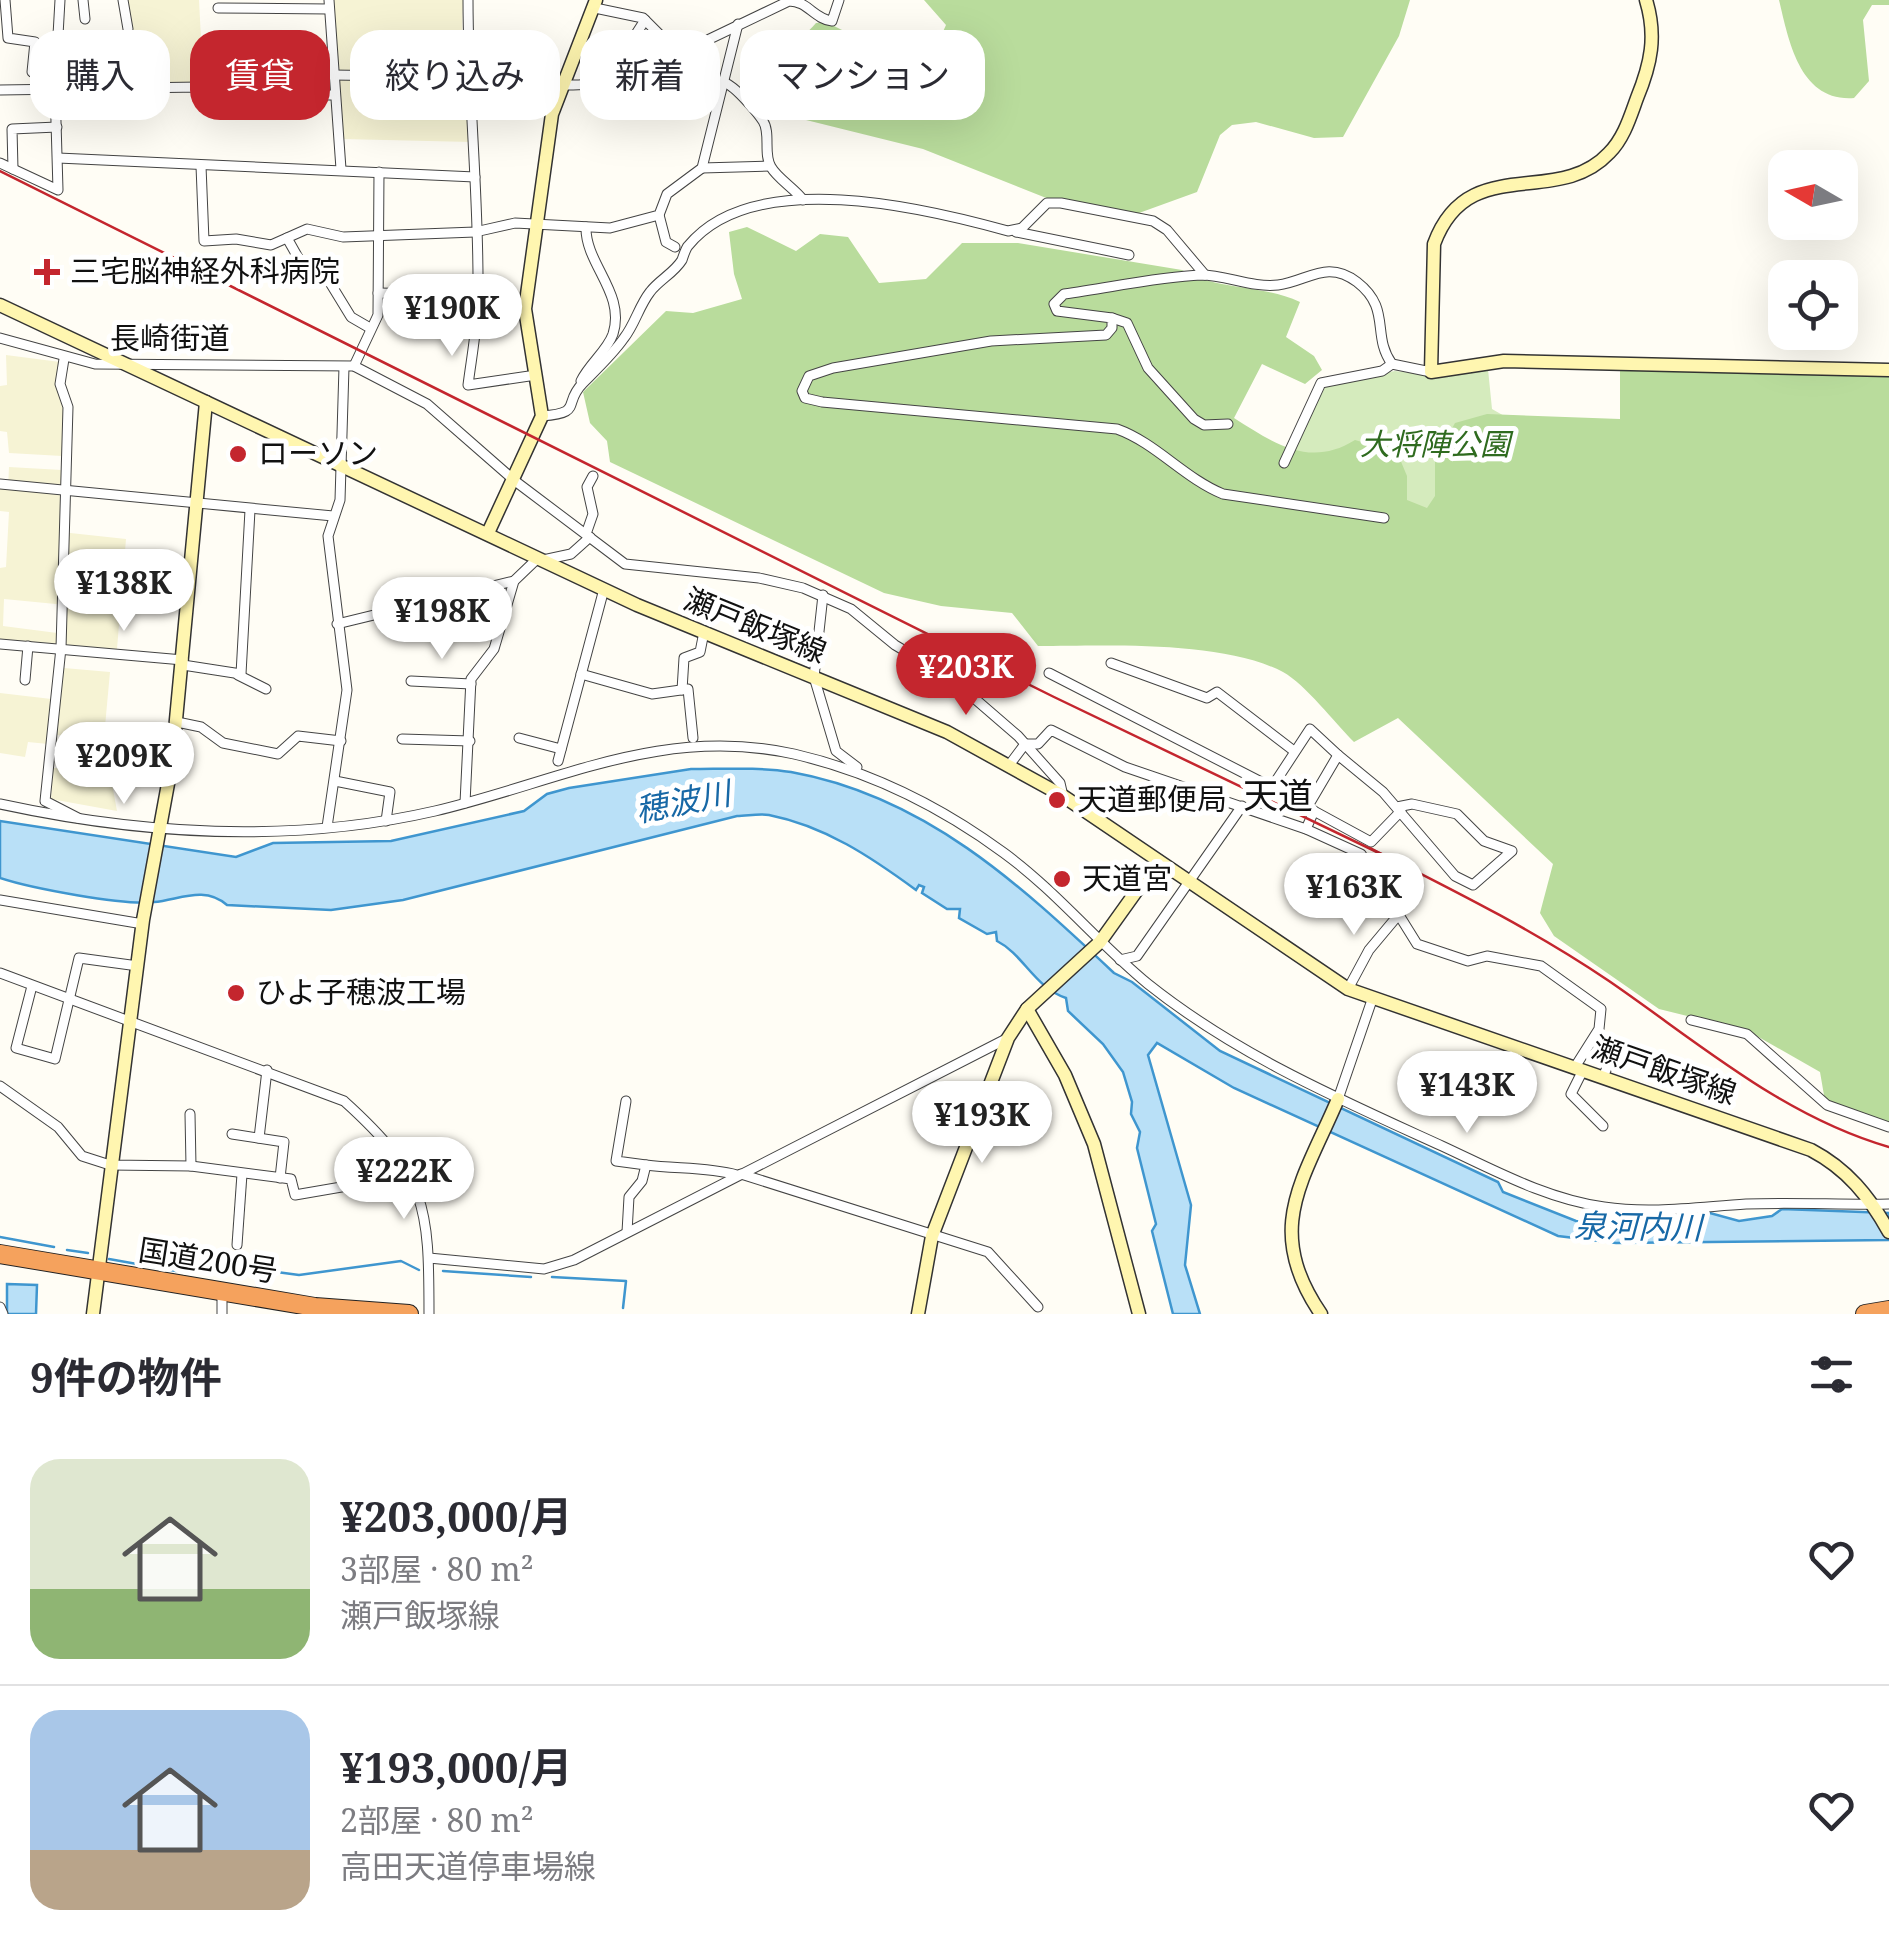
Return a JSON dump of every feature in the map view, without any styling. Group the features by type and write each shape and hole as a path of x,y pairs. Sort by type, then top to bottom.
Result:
{"highway":[{"name":"国道200号","path":"0,1254 96,1277 298,1314"},
{"name":"国道200号","path":"0,1265 96,1277"},
{"name":"国道200号","path":"222,1302 409,1314"},
{"path":"1865,1314 1889,1310"}],"main road":[{"path":"1646,0 1652,31 1649,70 1622,135 1610,153 1576,173 1486,188 1450,211 1440,228 1434,244 1431,372 1504,361 1889,370"},
{"path":"488,533 542,416 525,310 552,114 595,4"},
{"name":"瀬戸飯塚線","path":"0,306 604,589 947,732 1064,796 1348,989 1811,1150 1848,1173 1882,1205 1889,1232"},
{"path":"93,1314 143,922 177,722 206,402"},
{"path":"918,1314 932,1236 1008,1038 1029,1007 1098,944 1158,861"},
{"path":"1029,1007 1065,1074 1094,1144 1140,1314"},
{"path":"1321,1314 1292,1259 1289,1239 1294,1197 1338,1099"}],"street":[{"path":"4,0 8,38 30,41"},
{"path":"58,30 60,0"},
{"path":"83,0 85,19"},
{"path":"123,0 128,30"},
{"path":"468,0 468,30"},
{"path":"595,4 644,20 662,37 695,46 788,0 799,1 822,20 832,21 838,0"},
{"path":"218,8 329,4 341,169"},
{"path":"638,30 644,20"},
{"path":"702,168 738,24"},
{"path":"332,75 350,76"},
{"path":"562,88 681,77 726,83 740,92 764,122 770,166 804,200"},
{"path":"170,88 334,95"},
{"path":"0,90 30,89"},
{"path":"0,162 58,190 57,120"},
{"path":"471,120 478,295 468,384 536,375"},
{"path":"14,169 12,129 57,127"},
{"path":"58,158 475,177"},
{"path":"201,166 204,242 236,240 271,245 307,228 343,237 376,237 475,232 515,223 610,228 659,214"},
{"path":"675,247 666,242 659,214 667,194 702,168 770,166"},
{"path":"328,828 347,690 337,624 336,568 328,536 340,500 349,367 378,315 376,237 380,172"},
{"path":"578,388 626,336 640,306 677,266 686,247 723,220 804,200 868,201 1129,255"},
{"path":"1008,230 1022,228 1048,204 1153,221 1167,230 1205,275"},
{"path":"542,416 566,414 573,408 578,388 613,334 608,280 588,250 586,227"},
{"path":"288,238 300,261 321,268 351,316 370,328"},
{"path":"1228,424 1204,424 1194,419 1148,368 1127,322 1062,314 1054,304 1064,294 1205,275 1275,285 1326,270 1343,273 1378,306 1386,355 1392,364 1431,372"},
{"path":"378,293 478,295"},
{"path":"1112,318 1114,323 1106,335 991,341 817,371 808,376 802,392 805,398 822,402 1117,429 1142,440 1201,485 1223,494 1384,518"},
{"name":"長崎街道","path":"0,338 64,359 126,365 309,363 349,367"},
{"path":"64,359 60,384 68,408 61,648 45,801 85,822"},
{"path":"1284,462 1321,383 1382,371 1392,364"},
{"path":"349,367 426,404 514,481 625,564 758,578 824,594 952,679 1026,744 1060,782 1064,796"},
{"path":"337,624 514,581 541,559 570,554 588,536 593,514 587,487 593,476"},
{"path":"0,484 333,516"},
{"path":"238,675 250,510"},
{"path":"465,803 471,684 494,649 514,581"},
{"path":"558,762 604,589"},
{"path":"824,594 814,677 836,751 867,776"},
{"path":"682,690 684,658 700,652 704,632"},
{"path":"0,644 183,662 238,675 266,688"},
{"path":"24,680 28,646"},
{"path":"1111,664 1206,698 1217,692 1294,751"},
{"path":"1048,673 1371,842 1399,809 1412,804 1457,814 1484,841 1512,850 1473,885 1455,876 1399,809 1310,729 1272,788"},
{"path":"581,674 652,694 688,689 693,738"},
{"path":"411,680 471,684"},
{"path":"177,722 201,727 224,743 278,754 298,736 341,741"},
{"path":"1026,744 1038,744 1051,730 1125,767 1306,829 1361,854 1417,944 1468,962 1488,956 1542,966 1596,1002 1602,1016 1571,1094 1603,1126"},
{"path":"519,738 561,748"},
{"path":"402,739 470,741"},
{"path":"1010,764 1026,744"},
{"path":"0,804 158,834 328,828 465,803 651,750 744,748 788,753 867,776 920,799 1008,856 1098,944 1208,1028 1338,1099 1536,1189 1586,1204 1634,1211 1749,1204 1882,1205"},
{"path":"1306,829 1311,808 1338,755"},
{"path":"336,782 390,792 386,820"},
{"path":"1120,960 1136,956 1242,806"},
{"path":"0,900 143,922"},
{"path":"1348,989 1370,950 1400,913"},
{"path":"32,986 16,1048 55,1059 79,958 138,966"},
{"path":"0,973 344,1101 411,1174 420,1197 429,1258 429,1314"},
{"path":"1338,1099 1373,998"},
{"path":"1692,1020 1747,1034 1827,1105 1889,1127"},
{"path":"429,1258 544,1269 574,1260 1008,1038"},
{"path":"1603,1076 1614,1052"},
{"path":"259,1138 267,1070"},
{"path":"0,1086 58,1128 82,1156 110,1165 191,1166 280,1178 293,1182 295,1195 411,1174"},
{"path":"626,1102 616,1160 699,1171 710,1167 988,1252 1038,1307"},
{"path":"190,1114 191,1166"},
{"path":"232,1134 284,1142 280,1178"},
{"path":"627,1232 629,1196 642,1181 646,1166"},
{"path":"238,1245 242,1174"},
{"path":"0,1307 3,1314"}],"shaded area":[{"path":"128,0 199,0 201,30 190,30 190,83 170,85 170,30 131,30"},
{"path":"333,0 463,0 462,30 350,30 350,120 468,120 471,142 342,139"},
{"path":"6,355 60,362 57,383 64,413 62,456 9,453 7,432 0,431 0,386 7,385"},
{"path":"9,467 62,470 61,532 126,539 117,649 0,639 0,568 6,567 9,512 0,511 0,488 8,488","holes":["4,599 66,605 65,634 3,626"]},
{"path":"64,668 110,672 101,770 110,773 117,811 51,799 53,768 78,768 80,738 50,734 48,744 28,742 25,757 0,753 0,693 60,700"}],"green space":[{"path":"924,0 1410,0 1399,36 1343,137 1314,138 1256,122 1232,125 1220,135 1197,192 1128,217 1084,213 923,149 806,120 985,120 985,30 944,30 946,25"},
{"path":"1779,0 1889,0 1889,5 1872,5 1863,20 1869,81 1854,98 1836,97 1809,80 1793,51"},
{"path":"826,22 842,30 809,30 816,23"},
{"path":"747,227 796,251 820,234 848,237 879,283 926,279 962,243 1018,243 1182,270 1196,277 1300,302 1286,337 1314,356 1322,370 1305,384 1262,364 1234,418 1293,449 1323,452 1355,440 1397,452 1407,476 1407,500 1427,508 1435,496 1435,459 1455,423 1487,414 1620,419 1620,369 1889,374 1889,1125 1825,1101 1820,1072 1748,1031 1659,1009 1554,936 1540,913 1553,864 1398,718 1354,742 1292,678 1258,662 1228,654 1163,647 1038,646 1012,613 941,606 884,593 610,462 607,441 590,423 583,392 666,311 693,313 742,299 734,274 729,232"},
{"name":"大将陣公園","path":"1488,369 1492,409 1506,417 1449,521 1288,462 1327,383 1395,371 1444,377"}],"water":[{"path":"691,769 791,772 885,801 967,848 1042,907 1114,973 1132,982 1220,1051 1498,1182 1503,1192 1576,1221 1628,1222 1710,1213 1739,1221 1772,1216 1782,1209 1889,1213 1889,1240 1616,1243 1558,1236 1234,1088 1157,1043 1148,1055 1191,1205 1185,1265 1200,1314 1173,1314 1152,1231 1156,1224 1137,1148 1140,1132 1131,1114 1132,1102 1123,1072 1103,1044 1068,1011 1066,998 1046,987 997,941 996,932 987,934 959,918 960,909 947,909 922,893 924,887 919,885 916,890 864,855 809,827 769,815 737,816 403,900 331,910 227,905 200,895 140,903 54,891 0,878 0,821 236,857 273,843 391,841 524,811 547,794 569,788"},
{"path":"7,1284 37,1285 36,1314 7,1314"}],"waterway":[{"path":"0,1237 54,1247"},
{"path":"67,1250 88,1253"},
{"path":"109,1259 176,1271 247,1268 299,1275 401,1261 419,1270"},
{"path":"443,1271 531,1277"},
{"path":"552,1277 626,1281 623,1308"}],"railway":[{"path":"0,171 1054,697 1381,854"},
{"path":"1370,848 1551,944 1777,1097 1813,1117 1889,1147"}],"place":[{"name":"三宅脳神経外科病院","path":"47,272"},
{"name":"ローソン","path":"238,454"},
{"name":"天道郵便局","path":"1057,800"},
{"name":"天道宮","path":"1062,879"},
{"name":"ひよ子穂波工場","path":"236,993"}],"district":[{"name":"天道","path":"1278,796"}],"water label":[{"name":"穂波川","path":"683,802"},
{"name":"泉河内川","path":"1638,1227"}]}
